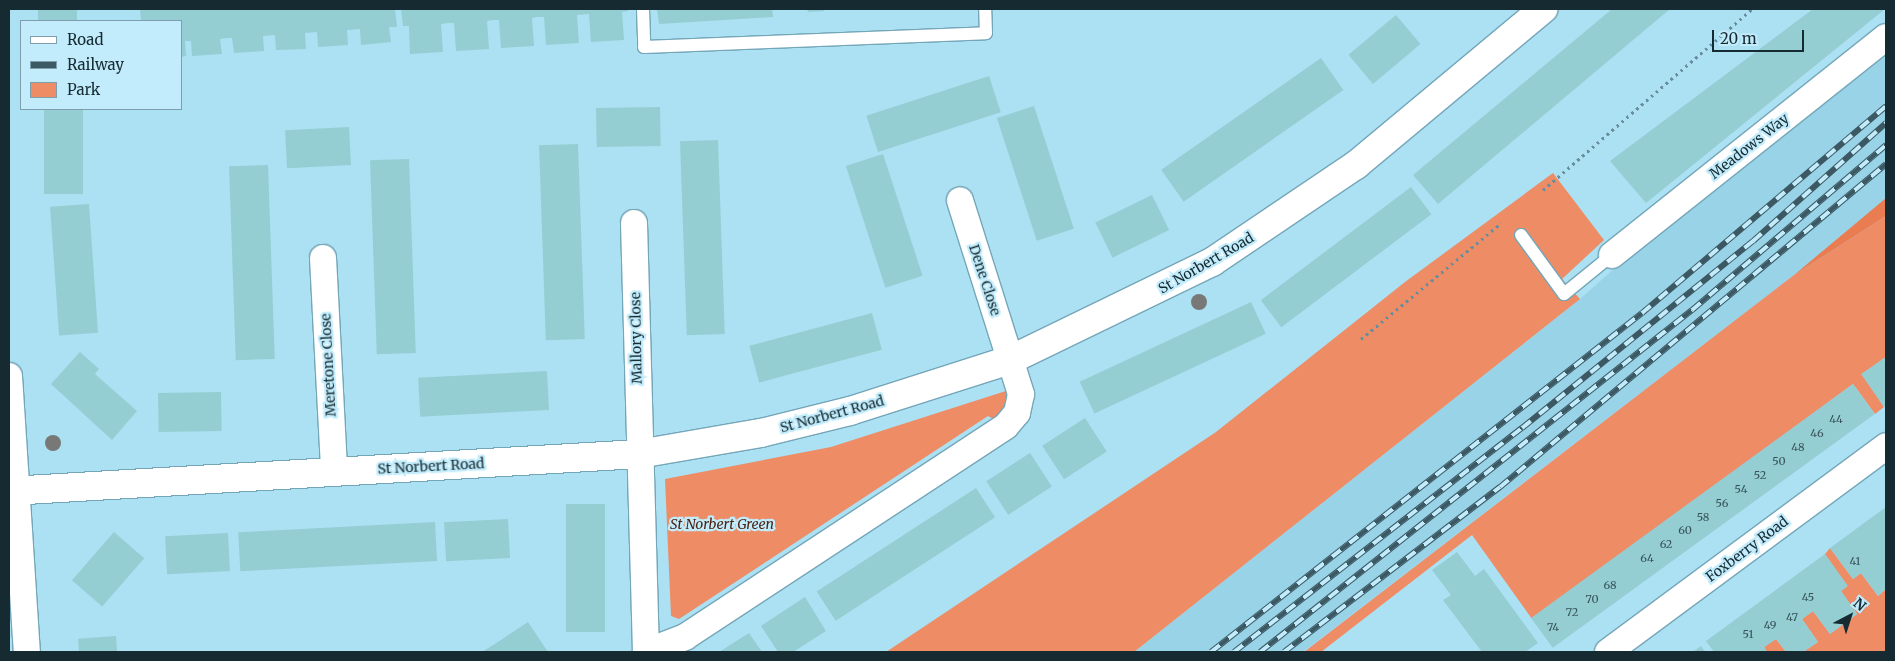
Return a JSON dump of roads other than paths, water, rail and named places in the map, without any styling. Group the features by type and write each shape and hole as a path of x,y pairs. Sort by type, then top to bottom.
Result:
{"street":[{"name":"St Norbert Road","path":"12,491 639,454 761,433 850,411 1010,360 1163,288 1292,212 1543,9"},
{"name":"Meadows Way","path":"1612,255 1886,37"},
{"name":"Dene Close","path":"960,200 1010,360"},
{"name":"Mallory Close","path":"634,223 639,454"},
{"name":"Meretone Close","path":"323,258 334,471"},
{"path":"639,454 646,652 685,636 1006,426 1017,413 1020,394 1010,360"},
{"path":"9,376 12,491 27,652"},
{"name":"Foxberry Road","path":"1608,652 1886,446"}],"lane":[{"path":"642,9 644,47 986,33 985,9"},
{"path":"1521,235 1564,294 1612,255"}],"railway":[{"path":"1211,652 1642,313 1886,106"},
{"path":"1234,652 1522,428 1753,241 1886,123"},
{"path":"1260,652 1692,310 1886,145"},
{"path":"1284,652 1500,487 1886,164"}],"park label":[{"name":"St Norbert Green","path":"722,524"}]}
